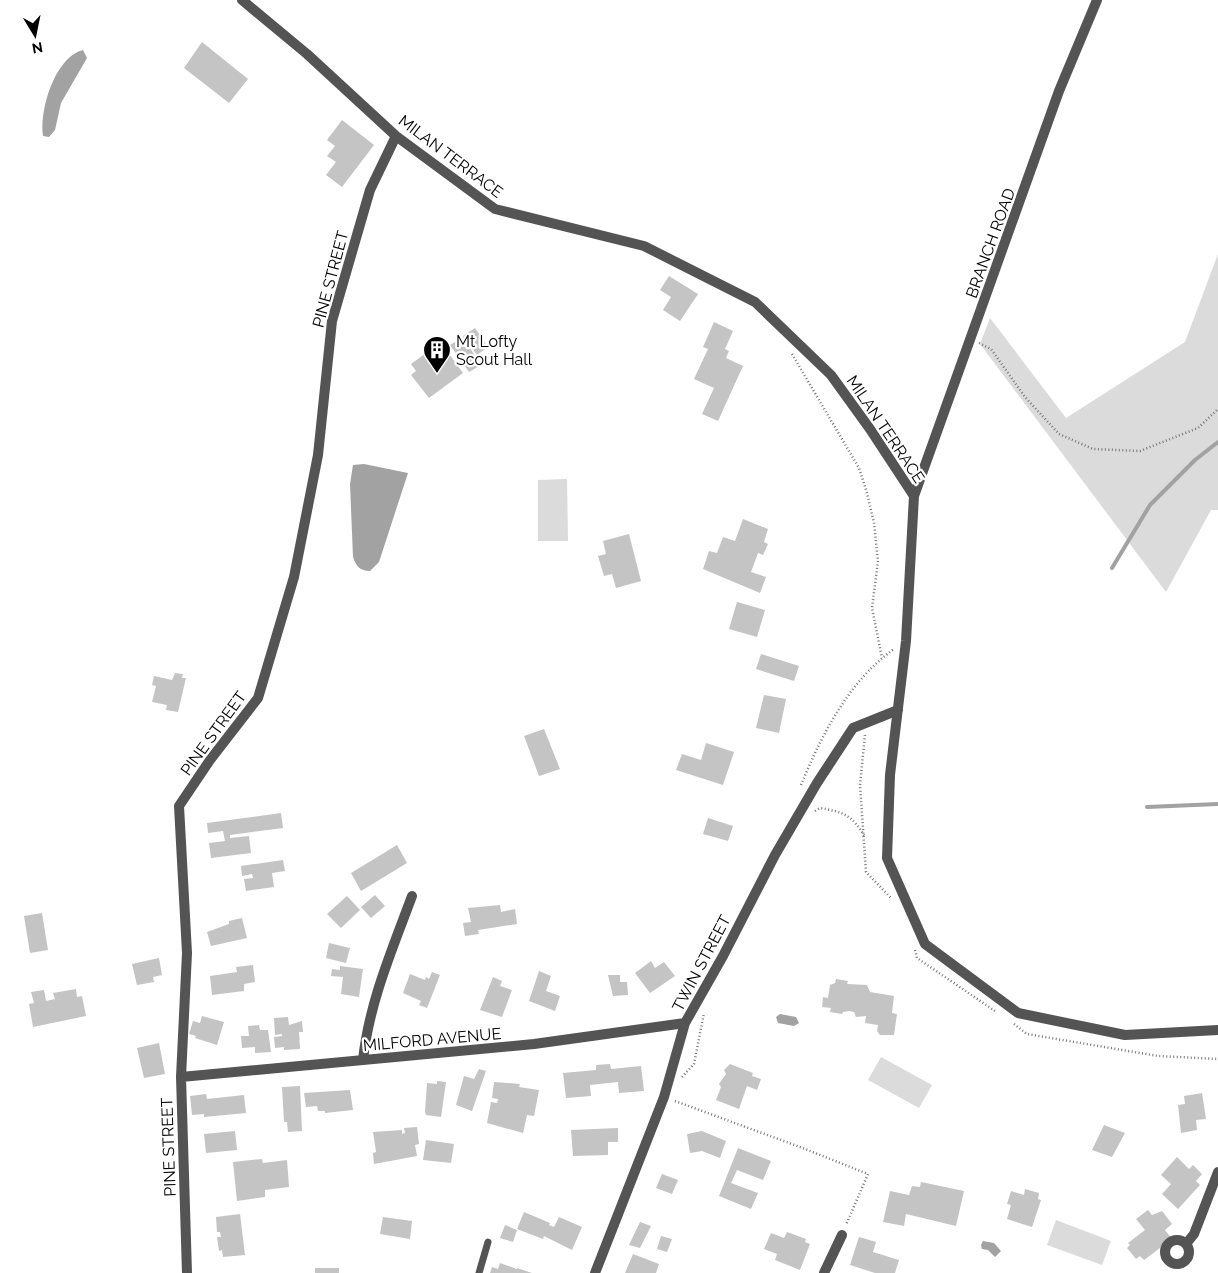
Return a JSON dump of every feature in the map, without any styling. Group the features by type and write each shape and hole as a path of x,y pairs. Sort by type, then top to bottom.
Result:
{"street":[{"name":"MILAN TERRACE","path":"242,0 308,54 396,136 495,209 644,246 755,302 831,375 870,429 914,496 906,641 890,775 887,858 925,944 1018,1013 1125,1035 1218,1030"},
{"name":"BRANCH ROAD","path":"914,496 1059,91 1096,0"},
{"name":"PINE STREET","path":"187,1273 181,1077 187,953 180,806 258,698 294,577 318,455 332,321 370,190 396,136"},
{"name":"TWIN STREET","path":"595,1273 664,1097 686,1023 798,813 853,728 898,710"},
{"path":"363,1060 365,1038 383,976 412,896"},
{"name":"MILFORD AVENUE","path":"181,1077 534,1044 686,1023"},
{"path":"1186,1244 1194,1234 1218,1172"},
{"path":"824,1273 842,1235"}],"lane":[{"path":"478,1273 488,1242"}],"path":[{"path":"971,339 991,349 1025,396 1059,434 1093,449 1140,450 1198,428 1218,410"},
{"path":"790,351 859,468 867,493 874,522 878,561 872,608 882,658"},
{"path":"800,788 817,748 850,692 882,658 906,641"},
{"path":"866,723 860,785 866,872 891,898"},
{"path":"812,812 820,808 839,811 855,820 865,837"},
{"path":"915,949 917,958 996,1012"},
{"path":"677,1085 694,1064 705,1012"},
{"path":"1011,1023 1027,1034 1158,1056 1218,1060"},
{"path":"664,1097 868,1174 842,1235"}],"shaded area":[{"path":"83,50 87,58 61,103 55,130 49,137 43,136 42,125 47,99 57,73 73,55"},
{"path":"1218,254 1218,510 1211,510 1166,592 980,344 990,318 1066,418 1185,342"},
{"path":"364,464 408,473 379,562 370,571 359,567 353,557 350,484 353,465"},
{"path":"567,479 568,541 538,541 538,480"},
{"path":"780,1014 796,1017 799,1023 794,1026 778,1023 776,1017"},
{"path":"881,1057 932,1085 919,1108 868,1080"},
{"path":"1056,1220 1111,1241 1102,1265 1047,1245"},
{"path":"983,1241 994,1243 1001,1251 995,1257 988,1250 982,1249"}],"building":[{"path":"202,42 248,79 229,103 184,68"},
{"path":"342,120 374,145 342,187 326,175 336,162 327,156 335,146 327,140"},
{"path":"669,276 698,294 680,321 663,310 671,297 660,290"},
{"path":"714,322 733,331 725,349 729,351 726,358 743,366 718,421 702,414 714,388 694,379 708,349 703,347"},
{"path":"475,328 488,347 477,355 463,336"},
{"path":"463,337 481,365 469,372 450,345"},
{"name":"Mt Lofty Scout Hall","path":"430,350 437,359 447,351 463,373 429,398 411,375 416,371 411,364"},
{"path":"743,519 768,529 764,542 768,544 763,555 758,553 751,572 766,577 760,593 703,569 709,551 717,553 723,537 735,541"},
{"path":"629,534 641,581 616,588 612,574 604,576 598,556 606,554 603,541"},
{"path":"737,602 765,610 757,637 729,629"},
{"path":"761,654 799,666 794,681 756,669"},
{"path":"175,673 183,674 182,678 186,678 178,712 166,710 167,705 152,702 156,686 152,685 154,676 172,680"},
{"path":"764,695 786,699 779,733 756,728"},
{"path":"544,729 560,769 539,776 524,736"},
{"path":"706,743 734,752 723,785 676,770 682,754 701,760"},
{"path":"281,813 283,828 230,835 230,838 249,836 251,853 211,858 209,843 225,841 223,831 208,833 207,823"},
{"path":"708,818 733,826 728,841 703,834"},
{"path":"397,845 407,863 361,891 351,873"},
{"path":"283,860 285,871 272,873 274,887 246,891 244,879 253,878 252,874 242,876 241,866"},
{"path":"375,895 385,906 371,918 361,907"},
{"path":"347,896 360,910 341,928 327,914"},
{"path":"500,905 501,912 515,909 517,924 478,930 479,934 465,936 463,923 471,922 468,908"},
{"path":"42,913 48,950 30,953 24,916"},
{"path":"242,918 247,938 211,946 207,932 229,924 229,921"},
{"path":"329,943 350,948 346,963 326,958"},
{"path":"159,958 162,975 153,977 154,982 137,985 132,964"},
{"path":"651,961 655,968 664,962 675,976 650,993 635,973"},
{"path":"253,965 255,982 244,984 244,991 212,995 210,976 237,972 236,967"},
{"path":"340,966 363,969 359,997 341,994 343,977 331,976 332,969 340,970"},
{"path":"539,971 551,976 546,991 560,996 555,1011 529,1001"},
{"path":"432,972 440,975 427,1008 419,1005 421,1001 403,993 410,974 425,980 426,977 429,979"},
{"path":"608,975 620,975 620,982 627,982 628,995 613,996"},
{"path":"493,977 502,981 500,986 512,990 502,1017 480,1010"},
{"path":"836,979 848,981 847,984 867,985 870,992 894,996 892,1013 897,1014 894,1035 880,1035 877,1031 878,1025 865,1023 866,1016 856,1017 854,1012 849,1011 842,1014 830,1012 831,1008 822,1007 823,997 828,998 830,985 835,983"},
{"path":"76,989 77,997 82,996 86,1016 33,1027 29,1004 34,1003 31,992 44,990 46,1001 55,999 53,993"},
{"path":"202,1016 224,1022 217,1045 195,1038 196,1036 189,1034 193,1021 200,1023"},
{"path":"288,1017 289,1025 302,1021 303,1032 299,1032 300,1049 284,1050 284,1047 275,1048 274,1037 282,1036 282,1034 275,1035 274,1018"},
{"path":"259,1025 260,1030 268,1030 271,1052 255,1053 255,1047 242,1048 241,1036 249,1036 248,1026"},
{"path":"159,1043 165,1074 144,1078 137,1048"},
{"path":"610,1064 611,1069 641,1066 644,1091 619,1093 618,1082 590,1085 591,1096 566,1098 563,1073 596,1070 596,1065"},
{"path":"730,1064 753,1073 752,1076 761,1079 757,1090 747,1086 739,1109 716,1100 721,1087 719,1084 726,1074 724,1070"},
{"path":"479,1069 486,1071 472,1111 456,1105 464,1076 474,1079"},
{"path":"437,1081 446,1082 441,1117 426,1115 425,1112 427,1083 437,1084"},
{"path":"494,1082 520,1084 519,1087 539,1090 534,1116 527,1115 523,1133 487,1123 491,1102 497,1103 498,1099 492,1098"},
{"path":"300,1086 302,1131 288,1132 287,1122 284,1122 282,1087"},
{"path":"350,1090 353,1110 325,1113 325,1111 318,1111 317,1106 306,1107 304,1093"},
{"path":"1202,1093 1206,1119 1196,1120 1197,1130 1181,1133 1178,1105 1185,1104 1184,1096"},
{"path":"206,1094 207,1099 244,1095 246,1113 204,1117 204,1114 192,1115 190,1096"},
{"path":"1104,1125 1125,1133 1112,1157 1092,1150"},
{"path":"417,1127 419,1144 415,1145 417,1156 374,1164 373,1153 376,1152 373,1132 402,1130 402,1134 405,1133 404,1128"},
{"path":"618,1128 618,1142 608,1142 608,1155 573,1156 571,1130"},
{"path":"235,1131 237,1150 206,1153 204,1134"},
{"path":"702,1131 726,1141 720,1158 702,1151 690,1153 687,1134"},
{"path":"426,1140 454,1144 451,1163 423,1160"},
{"path":"738,1148 771,1161 763,1180 737,1170 731,1183 758,1193 751,1209 719,1196"},
{"path":"1177,1157 1189,1169 1193,1165 1202,1174 1196,1181 1200,1185 1178,1209 1162,1194 1171,1184 1161,1175"},
{"path":"262,1159 263,1163 287,1160 289,1187 265,1190 265,1197 237,1201 233,1162"},
{"path":"662,1174 678,1180 672,1194 656,1188"},
{"path":"921,1182 964,1191 956,1226 906,1214 904,1226 883,1222 890,1191 909,1195 912,1186 920,1187"},
{"path":"1025,1189 1039,1193 1038,1199 1041,1200 1032,1227 1007,1219 1011,1205 1007,1204 1011,1191 1024,1195"},
{"path":"1148,1210 1152,1215 1162,1211 1172,1224 1165,1230 1172,1239 1144,1260 1140,1256 1136,1259 1127,1248 1130,1245 1128,1243 1145,1230 1136,1219"},
{"path":"524,1212 550,1223 549,1225 554,1227 559,1217 582,1227 572,1250 544,1236 543,1239 517,1229"},
{"path":"240,1214 245,1255 223,1257 222,1250 219,1251 217,1237 221,1237 220,1232 217,1232 216,1217"},
{"path":"383,1217 412,1221 410,1239 380,1234"},
{"path":"640,1222 651,1226 640,1248 629,1245"},
{"path":"505,1225 517,1230 513,1242 500,1238"},
{"path":"787,1232 806,1239 805,1242 810,1244 800,1270 775,1260 777,1254 764,1249 771,1233 784,1238"},
{"path":"661,1236 672,1239 667,1252 657,1249"},
{"path":"859,1237 876,1242 873,1252 899,1260 895,1273 875,1273 850,1265"},
{"path":"633,1254 659,1264 656,1273 625,1273"},
{"path":"500,1263 532,1273 490,1273 492,1267 498,1269"},
{"path":"315,1268 339,1268 339,1273 315,1273"}],"waterway":[{"path":"1112,568 1150,505 1195,460 1218,442"},
{"path":"1147,807 1218,804"}],"place":[{"name":"Mt Lofty Scout Hall","path":"437,374"}]}
